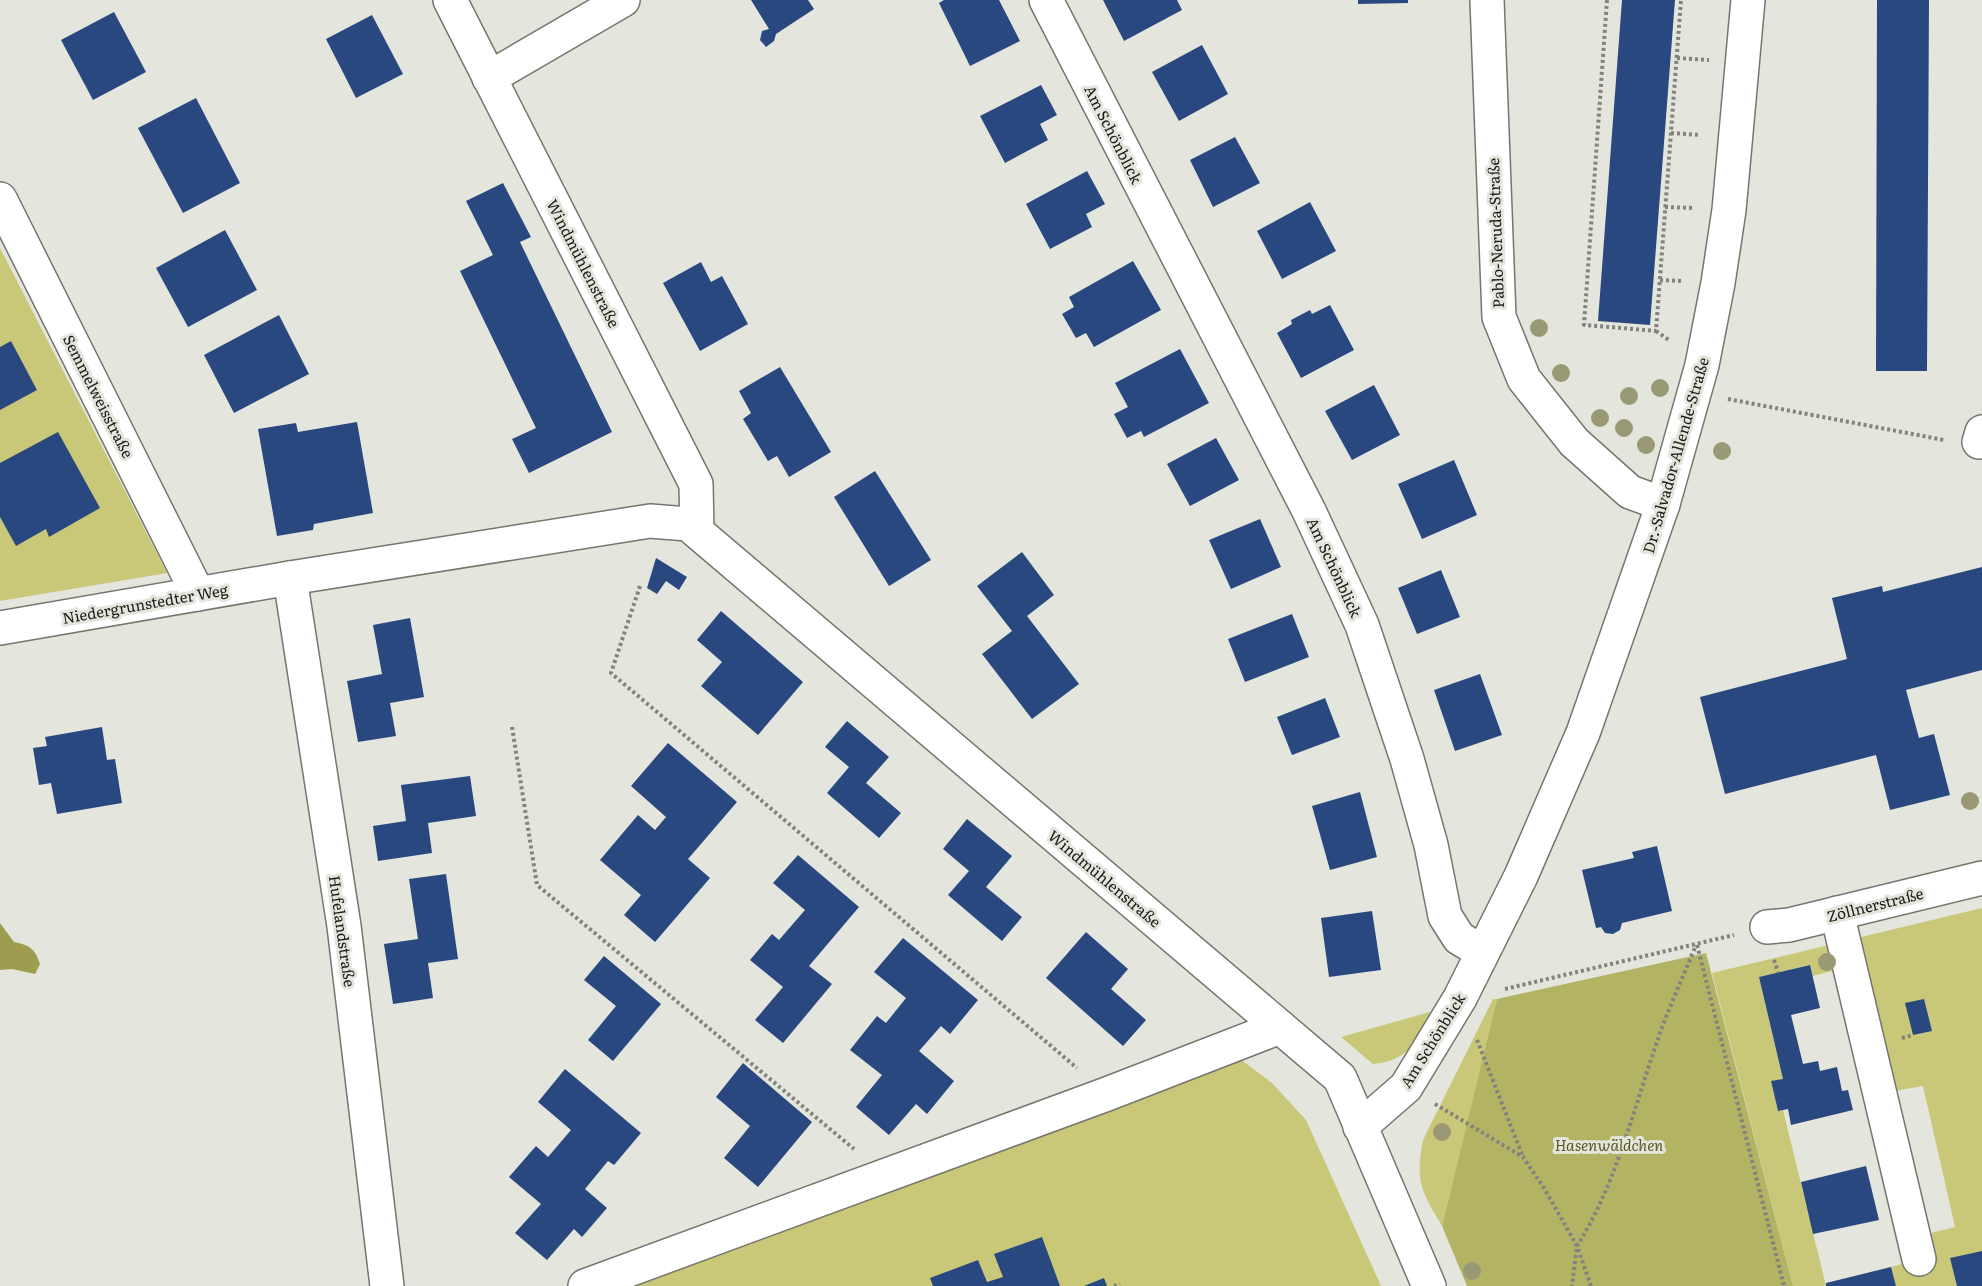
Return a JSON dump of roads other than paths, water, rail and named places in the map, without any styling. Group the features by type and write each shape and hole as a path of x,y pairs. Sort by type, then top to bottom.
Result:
{"street":[{"name":"Windmühlenstraße","path":"450,0 696,484 698,531"},
{"path":"489,78 623,0"},
{"name":"Am Schönblick","path":"1046,0 1309,511 1362,625 1407,759 1431,845 1445,916 1459,938 1482,952 1460,998 1406,1087 1360,1127"},
{"name":"Pablo-Neruda-Straße","path":"1487,0 1498,316 1524,379 1574,442 1630,492 1663,504"},
{"name":"Dr.-Salvador-Allende-Straße","path":"1482,952 1521,876 1582,733 1663,504 1695,392 1716,295 1729,210 1748,0"},
{"name":"Semmelweisstraße","path":"0,199 198,594"},
{"name":"Windmühlenstraße","path":"290,578 650,521 688,524 1340,1078 1429,1286"},
{"name":"Niedergrunstedter Weg","path":"0,628 290,578"},
{"name":"Hufelandstraße","path":"290,578 344,926 387,1286"},
{"name":"Zöllnerstraße","path":"1767,927 1789,925 1982,878"},
{"path":"1837,913 1918,1259"},
{"path":"585,1286 1107,1094 1280,1027"}],"park label":[{"name":"Hasenwäldchen","path":"1609,1144"}]}
